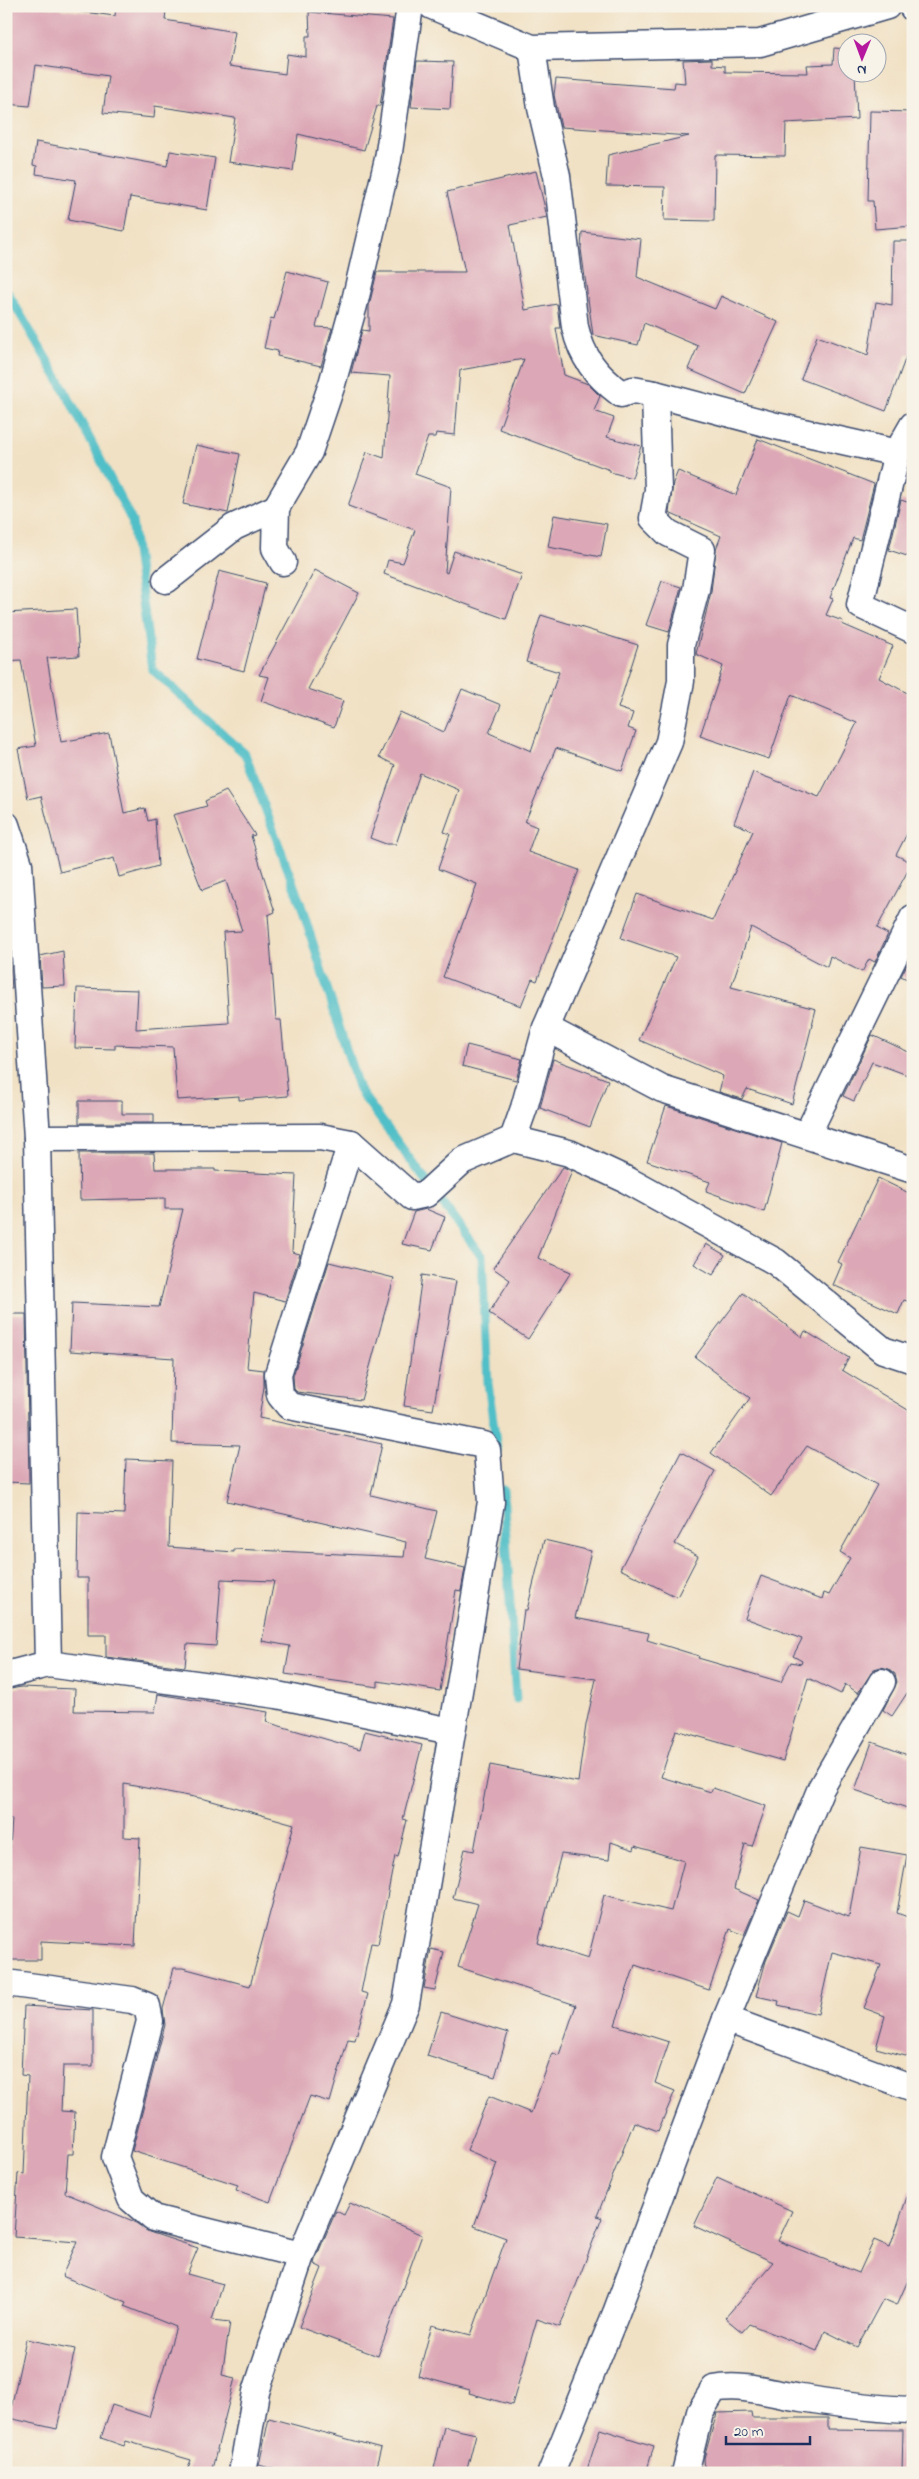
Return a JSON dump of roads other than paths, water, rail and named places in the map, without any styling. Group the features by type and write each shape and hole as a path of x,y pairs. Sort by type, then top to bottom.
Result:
{"street":[{"path":"283,562 275,548 276,508 309,452 332,384 354,305 388,159 410,6"},
{"path":"432,6 532,48 760,43 887,6"},
{"path":"532,48 541,108 557,176 575,327 580,349 601,379 621,394 633,390 655,394 776,426 897,453"},
{"path":"513,1139 524,1108 546,1028 669,742 681,681 681,645 696,590 702,550 668,533 653,518 658,490 655,394"},
{"path":"913,425 897,453 860,605 913,630"},
{"path":"166,580 234,527 276,508"},
{"path":"6,825 19,864 38,1138 48,1664"},
{"path":"807,1135 913,918"},
{"path":"546,1028 662,1089 913,1170"},
{"path":"38,1138 320,1137 352,1143 412,1197 426,1194 462,1161 513,1139 569,1152 776,1262 883,1350 913,1360"},
{"path":"242,2473 256,2392 301,2256 406,2004 491,1502 487,1450 481,1444 289,1406 280,1394 278,1374 352,1143"},
{"path":"6,1675 48,1664 277,1695 451,1731"},
{"path":"551,2473 616,2313 726,2019 821,1788 882,1682"},
{"path":"6,1983 132,2000 147,2006 150,2021 115,2157 131,2199 153,2218 301,2256"},
{"path":"726,2019 913,2088"},
{"path":"685,2473 700,2412 714,2389 728,2386 745,2386 764,2392 861,2408 913,2410"}],"waterway":[{"path":"6,290 64,389 132,521 152,669 245,754 301,905 359,1090 482,1257 488,1383 497,1450"},
{"path":"503,1490 516,1699"}]}
